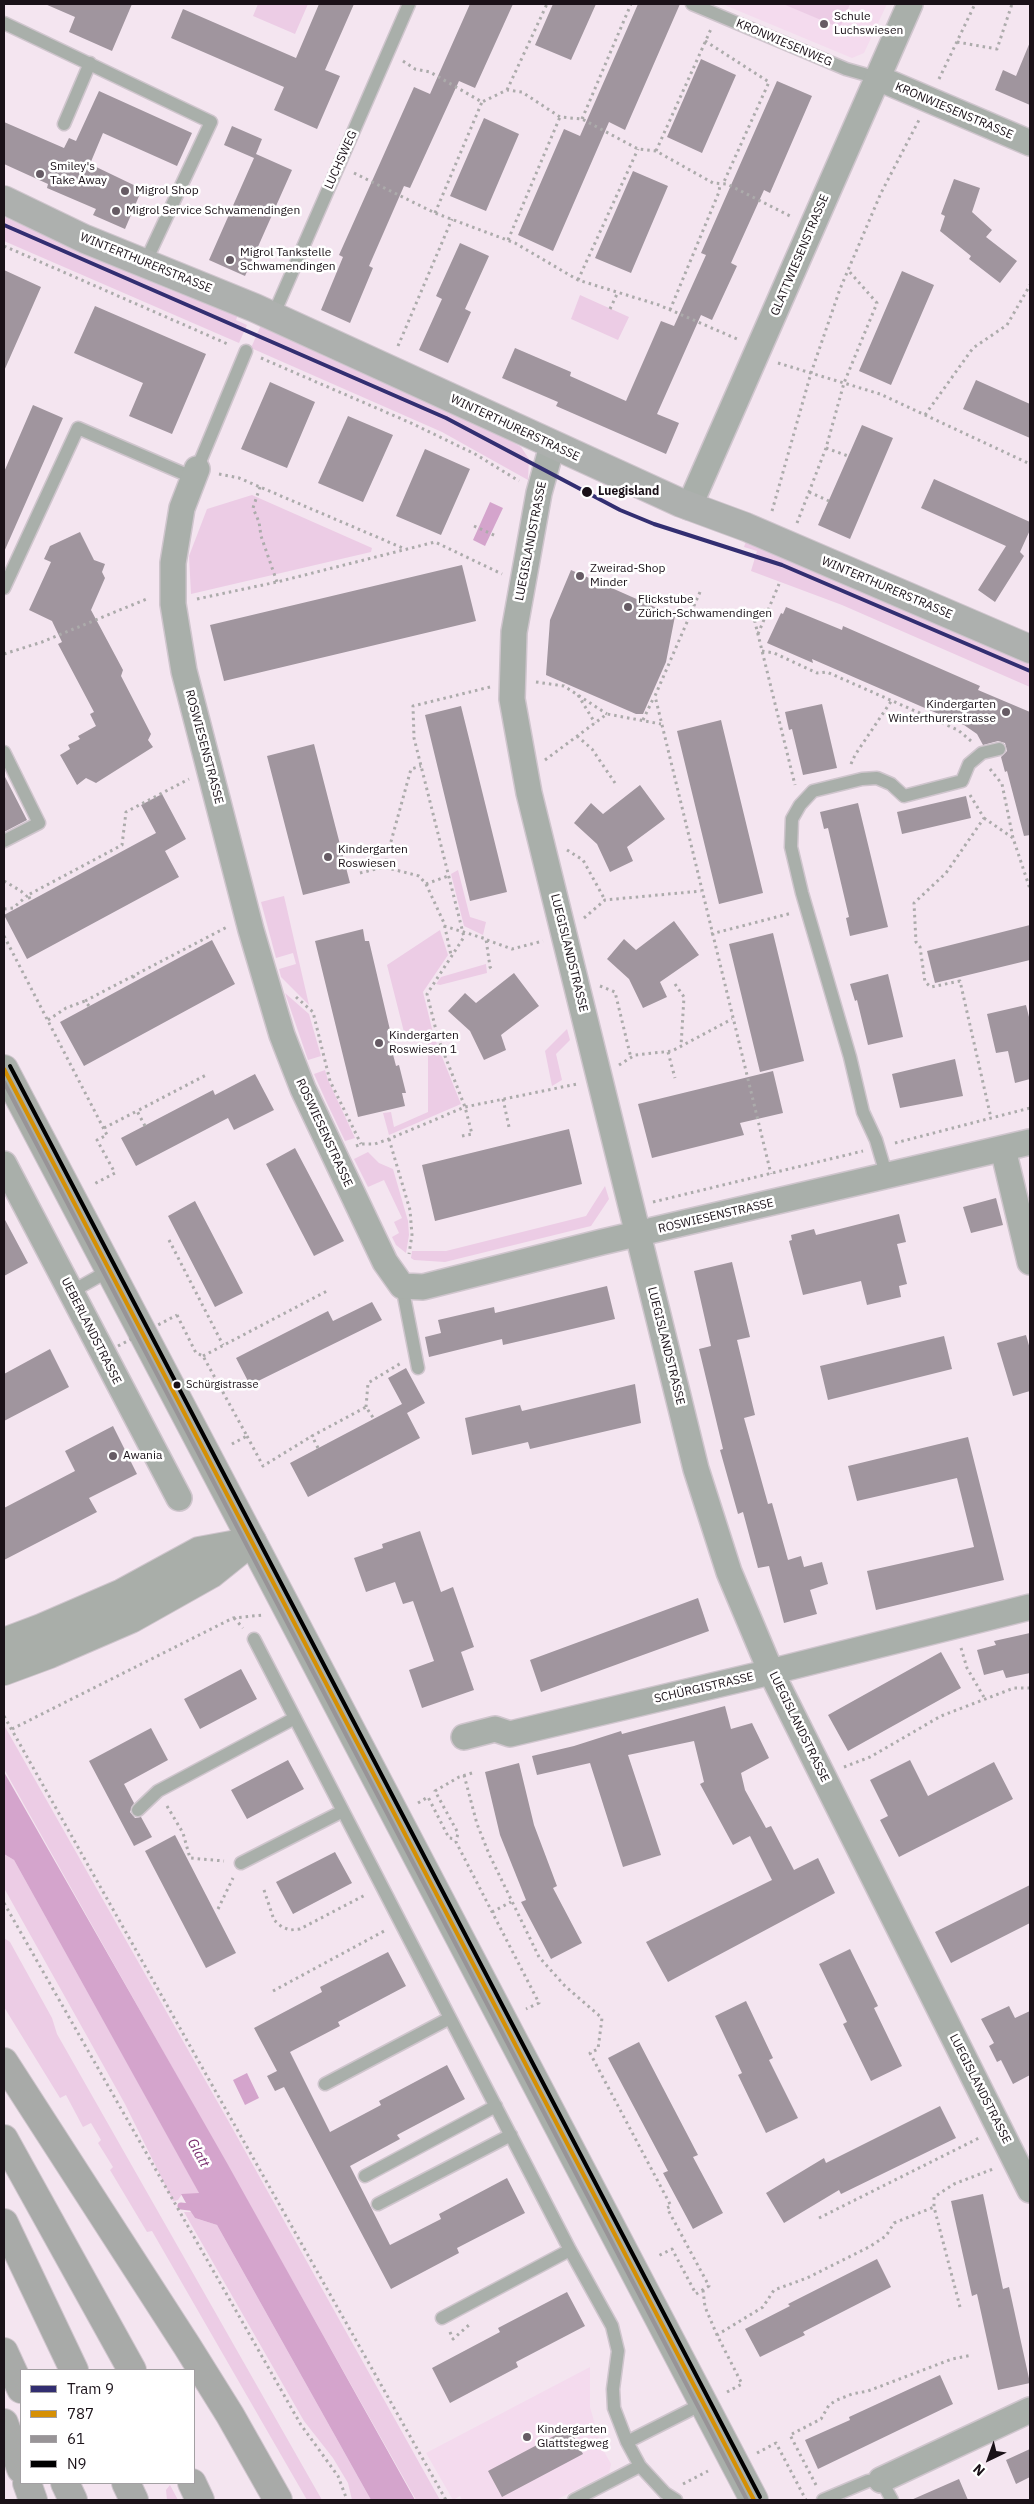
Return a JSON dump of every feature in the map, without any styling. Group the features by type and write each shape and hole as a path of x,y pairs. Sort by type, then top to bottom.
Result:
{"highway":[{"path":"4,2062 187,2346 230,2415 278,2500"},
{"path":"4,2139 131,2369"},
{"path":"4,2224 74,2369"},
{"path":"4,2352 20,2387"},
{"path":"4,2423 20,2466"},
{"path":"27,2484 33,2500"},
{"path":"65,2484 73,2500"},
{"path":"126,2484 134,2500"},
{"path":"192,2484 200,2500"}],"main road":[{"name":"WINTERTHURERSTRASSE","path":"4,200 85,239 272,316 552,446 690,507 746,527 1030,649"},
{"path":"4,1069 252,1541"},
{"path":"4,1642 122,1593 199,1551 252,1541"},
{"path":"4,1671 50,1654 131,1619 211,1574 252,1541"}],"street":[{"name":"GLATTWIESENSTRASSE","path":"690,507 910,4"},
{"name":"KRONWIESENSTRASSE","path":"878,78 1030,143"},
{"name":"LUEGISLANDSTRASSE","path":"552,446 539,493 514,632 512,699 529,793 696,1469 729,1572 771,1672 1030,2190"},
{"name":"ROSWIESENSTRASSE","path":"195,473 182,508 173,564 173,604 186,681 251,930 282,1035 303,1089 385,1262 402,1286 423,1287 637,1234 1030,1142"},
{"path":"1003,1149 1030,1262"},
{"name":"UEBERLANDSTRASSE","path":"4,1164 179,1498"},
{"path":"252,1541 716,2397 754,2500"},
{"name":"SCHÜRGISTRASSE","path":"464,1737 495,1729 510,1734 771,1672 1030,1607"},
{"path":"887,2490 1030,2410"}],"lane":[{"name":"LUCHSWEG","path":"272,316 409,4"},
{"name":"KRONWIESENWEG","path":"692,4 846,69 878,78"},
{"path":"4,24 90,63 210,122 145,263"},
{"path":"64,124 90,63"},
{"name":"ROSWIESENSTRASSE","path":"195,473 246,351"},
{"path":"4,588 78,428 195,473"},
{"path":"887,1176 878,1147 863,1112 791,846 792,819 800,805 814,791 850,782 877,778 891,784 904,796 962,781 969,764 979,756 999,749"},
{"path":"4,752 39,823 4,842"},
{"path":"71,1292 110,1270"},
{"path":"402,1286 418,1368"},
{"path":"254,1639 570,2250 612,2326 618,2351 613,2389 614,2408 626,2442 640,2466 665,2493 676,2500"},
{"path":"138,1810 158,1791 295,1718"},
{"path":"241,1863 344,1812"},
{"path":"325,2084 450,2018"},
{"path":"365,2176 496,2106"},
{"path":"378,2204 511,2135"},
{"path":"442,2318 570,2250"},
{"path":"626,2442 716,2397"},
{"path":"574,2500 640,2466"},
{"path":"822,2496 868,2481 887,2490"}],"path":[{"path":"507,90 547,4"},
{"path":"582,119 631,4"},
{"path":"771,512 811,372 848,270 881,193 929,100 975,4"},
{"path":"957,42 997,49 1012,4"},
{"path":"656,151 717,15"},
{"path":"670,310 722,184 769,82 705,41"},
{"path":"388,52 415,69 430,72 482,102"},
{"path":"435,213 482,102 507,90 522,92 560,117 582,119 638,149 656,151 713,183 722,184 797,219"},
{"path":"508,240 560,117"},
{"path":"578,280 638,149"},
{"path":"339,165 435,213 508,240 578,280 670,310 745,342 769,361 880,394 1030,464"},
{"path":"396,350 452,220"},
{"path":"4,246 412,423 475,454 524,485"},
{"path":"796,525 826,448 844,383 877,303 848,270"},
{"path":"925,415 973,348 1007,325 1030,285"},
{"path":"610,309 618,292"},
{"path":"826,448 848,456"},
{"path":"239,478 406,549"},
{"path":"260,487 253,508 277,582"},
{"path":"809,492 829,501"},
{"path":"474,526 496,536"},
{"path":"196,599 277,582 435,542 507,576"},
{"path":"758,634 779,584"},
{"path":"643,720 700,592"},
{"path":"4,654 42,642 155,596"},
{"path":"752,614 800,805"},
{"path":"762,651 774,653 817,673 827,672 958,730 971,740 979,756 1002,784 1014,838 1030,889"},
{"path":"535,682 564,686 607,714 661,724"},
{"path":"462,1136 472,1134 465,1107 438,1038 427,994 464,937 414,738 413,706 498,686"},
{"path":"577,694 594,723"},
{"path":"654,696 771,1174"},
{"path":"850,782 849,772 854,755 892,700"},
{"path":"543,762 607,714"},
{"path":"577,736 592,749 615,783"},
{"path":"384,867 411,769 421,766"},
{"path":"4,909 14,908 28,897 122,845 126,812 196,775"},
{"path":"962,781 984,818 1014,838"},
{"path":"984,818 946,873 914,903 916,942 920,947 925,982 931,987 960,981 991,1118"},
{"path":"561,846 583,860 605,900"},
{"path":"360,873 384,867 410,872 419,876 426,884 444,926 452,955"},
{"path":"426,884 448,876"},
{"path":"4,881 28,897"},
{"path":"582,919 605,900 701,891"},
{"path":"711,934 797,912"},
{"path":"48,1020 66,1008 85,1001 234,925"},
{"path":"444,926 512,948 551,939"},
{"path":"4,936 107,1135 97,1140 115,1173 94,1184"},
{"path":"486,939 490,968 493,971"},
{"path":"179,952 182,956"},
{"path":"133,976 136,981"},
{"path":"675,984 684,997 681,1046"},
{"path":"598,985 615,992 631,1058"},
{"path":"291,993 313,1012 330,1081 360,1145 375,1144 389,1140 465,1107 585,1082"},
{"path":"85,1001 88,1006"},
{"path":"617,1066 635,1055 668,1052 732,1019"},
{"path":"668,1052 675,1078"},
{"path":"317,1065 326,1063"},
{"path":"104,1128 208,1074"},
{"path":"503,1099 508,1127"},
{"path":"650,1202 658,1202 1030,1108"},
{"path":"137,1111 145,1126"},
{"path":"389,1140 410,1210 412,1235 407,1259"},
{"path":"169,1240 223,1345"},
{"path":"203,1356 327,1291"},
{"path":"118,1346 177,1315 196,1353 203,1356 263,1466 312,1436 366,1407"},
{"path":"374,1419 366,1407 368,1383 415,1355"},
{"path":"215,1469 230,1445 247,1436"},
{"path":"312,1436 318,1448"},
{"path":"12,1729 233,1618 262,1615"},
{"path":"959,1643 967,1668 985,1699"},
{"path":"843,1768 870,1757 941,1716 1014,1688 1030,1688"},
{"path":"4,1716 446,2500"},
{"path":"472,1774 435,1790 458,1833 456,1842 539,2003 526,2009"},
{"path":"464,1776 477,1824 511,1902 539,1957 566,1986 602,2018 598,2049 590,2053 671,2206 667,2208 710,2286 696,2294 672,2249 656,2258"},
{"path":"158,1791 183,1833 190,1858 241,1863 218,1909"},
{"path":"418,1803 428,1797 449,1838 456,1839"},
{"path":"264,1890 274,1920 282,1927 290,1930 300,1929 370,1893"},
{"path":"492,1912 511,1902"},
{"path":"4,1903 300,2425 338,2476 347,2500"},
{"path":"272,1991 388,1928"},
{"path":"819,2218 985,2135"},
{"path":"960,2307 934,2208 934,2197 954,2184 1001,2167"},
{"path":"717,2335 763,2307 774,2290 807,2278 869,2247 886,2236 894,2223 934,2208"},
{"path":"703,2290 704,2307 742,2384 716,2397"},
{"path":"822,2496 790,2435 821,2419 829,2405 837,2400 852,2394 868,2391 952,2359 972,2355"},
{"path":"756,2454 776,2444 806,2500"},
{"path":"681,2485 708,2471"}],"shaded area":[{"path":"258,4 308,4 295,34 253,16"},
{"name":"Schule Luchswiesen","path":"722,4 887,4 864,53 852,58"},
{"path":"783,4 850,4 840,28"},
{"path":"4,217 168,289 238,315 236,320 247,325 239,343 4,241"},
{"path":"580,295 629,317 618,340 571,319"},
{"path":"261,325 326,357 497,433 521,447 529,459 528,480 442,432 251,348"},
{"path":"252,495 372,548 371,552 191,594 189,556 207,509"},
{"path":"746,541 1030,664 1030,687 842,605 751,571 757,551 744,547"},
{"path":"458,870 470,917 486,922 483,935 464,926 451,874"},
{"path":"284,896 309,1005 281,977 279,969 296,964 293,953 276,958 261,902"},
{"path":"440,930 448,955 423,992 434,1037 461,1104 389,1135 383,1113 391,1112 394,1127 428,1112 428,1040 405,1036 387,965"},
{"path":"486,964 487,973 440,985 436,984 441,977"},
{"path":"285,993 309,1014 321,1056 308,1060"},
{"path":"567,1029 570,1040 556,1054 562,1080 552,1086 545,1051"},
{"path":"325,1070 355,1138 345,1141 314,1074"},
{"path":"368,1152 379,1163 393,1169 408,1221 409,1235 406,1253 396,1245 392,1237 399,1233 394,1222 402,1218 384,1180 368,1187 354,1159"},
{"path":"605,1186 609,1199 591,1226 445,1262 414,1260 411,1258 412,1251 446,1251 586,1216"},
{"path":"4,1725 440,2500 416,2500 4,1769"},
{"path":"4,1854 14,1860 200,2194 182,2194 178,2200 173,2201 125,2104 4,1888"},
{"path":"4,1938 10,1942 52,2018 57,2034 322,2500 307,2500 152,2231 147,2232 110,2170 113,2167 98,2143 101,2140 91,2123 83,2127 66,2095 60,2098 4,2007"},
{"path":"184,2212 191,2212 195,2218 217,2225 371,2500 352,2500 348,2483 333,2458 304,2421"},
{"name":"Kindergarten Glattstegweg","path":"590,2367 590,2407 601,2446 611,2464 609,2473 556,2500 462,2500 460,2496 453,2500 426,2453"},
{"path":"170,2485 178,2500 167,2500 166,2490"}],"water":[{"path":"490,502 503,508 485,546 473,540"},
{"name":"Glatt","path":"4,1772 227,2163 415,2500 371,2500 217,2225 195,2218 191,2212 181,2194 199,2193 14,1860 4,1854"},
{"path":"247,2073 259,2098 245,2105 233,2080"}],"building":[{"path":"45,4 132,4 112,51 69,32 75,17"},
{"path":"319,4 354,4 325,70 340,76 317,129 274,110 284,87 171,38 183,9 296,58"},
{"path":"470,4 513,4 475,88 459,81 410,188 404,186 369,266 373,268 350,323 321,310 343,257 339,255 414,87 430,94"},
{"path":"553,4 596,4 571,60 535,45"},
{"path":"638,4 680,4 625,130 609,122 553,251 518,235 564,129 580,136"},
{"path":"1030,42 1030,105 995,90 1003,70 1016,76"},
{"path":"701,59 736,75 702,153 667,137"},
{"path":"777,81 812,96 770,193 764,190 731,263 737,266 712,320 701,315 657,414 679,423 666,454 556,406 558,402 502,378 515,348 571,372 570,376 626,401 661,321 674,326 706,255 701,253"},
{"path":"99,91 192,133 177,166 103,133 90,164 142,189 125,229 93,215 96,209 47,188 48,184 4,164 4,122 64,148 69,138 76,141"},
{"path":"484,118 519,134 486,211 450,196"},
{"path":"232,126 262,139 256,154 292,170 245,276 209,260 254,158 224,145"},
{"path":"633,171 668,186 631,273 595,258"},
{"path":"954,179 980,188 972,212 992,230 986,237 1017,261 1000,283 969,259 971,256 940,231 945,216 941,214"},
{"path":"460,243 489,256 465,309 471,312 448,363 419,350 442,299 436,296"},
{"path":"4,270 41,287 4,371"},
{"path":"902,271 934,285 891,385 859,371"},
{"path":"95,306 206,354 172,434 129,416 143,383 74,353"},
{"path":"976,380 1030,404 1030,438 963,409"},
{"path":"270,382 315,402 287,468 241,449"},
{"path":"33,405 63,418 4,552 4,472"},
{"path":"348,416 393,435 363,502 318,483"},
{"path":"862,425 893,438 850,539 818,525"},
{"path":"425,449 470,469 441,535 396,516"},
{"path":"934,479 1030,522 1030,530 1020,552 1024,556 995,602 978,590 1006,546 921,508"},
{"path":"80,532 94,560 105,564 102,572 105,578 91,610 123,670 121,676 151,734 148,740 153,747 96,783 86,778 77,785 60,755 70,749 68,745 80,739 78,736 96,726 90,714 94,712 58,644 62,642 52,621 29,610 51,562 44,559 50,546"},
{"path":"462,565 476,621 224,681 210,625"},
{"path":"571,570 675,616 666,662 643,714 636,714 546,675 550,620"},
{"path":"786,607 842,630 843,626 980,686 978,690 1030,712 1030,835 1024,836 1007,771 1005,772 1001,757 1007,751 1005,743 998,741 983,745 977,734 964,725 812,659 813,663 767,643 781,613 783,614"},
{"path":"822,704 837,768 803,775 792,729 789,730 785,712"},
{"path":"461,706 507,892 470,901 425,715"},
{"path":"721,720 763,893 719,904 677,731"},
{"path":"314,744 350,883 303,895 267,756"},
{"path":"4,775 27,820 4,832"},
{"path":"640,785 665,819 627,847 633,861 610,872 597,844 574,823 591,803 603,814"},
{"path":"162,794 186,839 165,851 179,877 27,959 4,915 156,833 141,805"},
{"path":"966,796 971,818 902,834 897,812"},
{"path":"858,803 888,927 850,936 846,918 849,917 828,828 824,829 820,812"},
{"path":"674,921 699,955 660,982 667,997 643,1008 629,979 607,959 624,939 636,950"},
{"path":"1030,925 1030,960 935,983 927,951"},
{"path":"363,929 365,941 369,941 390,1030 387,1031 396,1066 399,1065 406,1093 402,1093 405,1106 358,1117 315,941"},
{"path":"773,933 804,1061 760,1072 729,944"},
{"path":"212,940 235,984 84,1066 60,1022"},
{"path":"514,973 539,1006 501,1035 506,1050 484,1060 470,1031 448,1011 465,993 476,1003"},
{"path":"888,974 903,1037 868,1045 857,1000 855,1001 850,984"},
{"path":"1026,1005 1030,1021 1030,1079 1015,1083 1008,1051 996,1053 987,1014"},
{"path":"955,1059 963,1096 900,1108 892,1074"},
{"path":"773,1071 783,1113 740,1123 744,1135 652,1158 638,1104"},
{"path":"255,1074 274,1110 234,1130 228,1118 136,1166 121,1138 213,1090 215,1095"},
{"path":"569,1129 582,1184 435,1221 422,1165"},
{"path":"295,1148 344,1241 314,1256 266,1164"},
{"path":"996,1198 1003,1225 971,1233 963,1207"},
{"path":"195,1201 243,1293 215,1307 168,1216"},
{"path":"899,1214 906,1242 897,1244 907,1284 899,1286 901,1297 867,1305 861,1281 803,1295 789,1241 792,1240 791,1235 814,1229 816,1235"},
{"path":"4,1218 28,1263 4,1276"},
{"path":"732,1262 750,1337 737,1340 755,1415 744,1418 768,1504 772,1503 788,1560 801,1556 804,1567 822,1562 828,1584 810,1590 817,1614 784,1623 769,1566 758,1568 743,1512 738,1514 720,1450 723,1449 699,1349 711,1346 694,1271"},
{"path":"607,1286 615,1319 503,1345 502,1339 429,1357 425,1337 441,1333 438,1320 494,1307 495,1313"},
{"path":"372,1302 382,1320 250,1385 236,1358 328,1311 333,1321"},
{"path":"1026,1335 1030,1349 1030,1391 1013,1396 997,1343"},
{"path":"944,1336 952,1369 828,1400 820,1366"},
{"path":"50,1349 69,1387 4,1421 4,1374"},
{"path":"406,1368 425,1403 407,1413 420,1438 308,1497 290,1463 402,1404 388,1378"},
{"path":"635,1384 641,1423 530,1449 528,1442 472,1455 465,1418 520,1405 522,1411"},
{"path":"113,1426 137,1474 89,1498 97,1512 4,1560 4,1508 75,1471 65,1451"},
{"path":"968,1437 1004,1580 876,1610 867,1571 974,1547 957,1478 857,1501 848,1466"},
{"path":"420,1531 441,1592 453,1587 474,1647 461,1652 474,1690 422,1708 409,1670 434,1661 413,1601 403,1604 395,1582 366,1592 354,1558 383,1548 382,1544"},
{"path":"698,1598 709,1631 541,1692 530,1660"},
{"path":"1030,1633 1030,1673 1006,1678 1003,1670 984,1675 977,1650 996,1645 994,1641"},
{"path":"941,1652 961,1688 848,1751 828,1715"},
{"path":"241,1669 257,1699 200,1729 184,1699"},
{"path":"725,1706 731,1729 752,1723 769,1758 741,1773 745,1790 766,1828 771,1826 794,1870 818,1858 835,1893 668,1982 646,1942 772,1880 750,1836 733,1845 700,1784 704,1782 694,1741 628,1755 661,1855 623,1867 590,1763 537,1775 532,1756 574,1746 621,1731 622,1734"},
{"path":"151,1728 168,1760 124,1784 134,1803 130,1812 135,1818 141,1817 152,1837 134,1846 89,1761"},
{"path":"288,1760 304,1789 247,1819 231,1790"},
{"path":"910,1760 928,1796 994,1762 1013,1799 899,1857 880,1820 888,1816 870,1780"},
{"path":"519,1763 534,1825 557,1886 553,1888 582,1943 551,1959 521,1902 526,1900 500,1835 485,1772"},
{"path":"175,1835 236,1953 206,1968 145,1851"},
{"path":"335,1852 352,1883 293,1914 276,1882"},
{"path":"1030,1885 1030,1923 951,1963 935,1932"},
{"path":"850,1949 878,2006 874,2008 902,2066 871,2081 843,2024 847,2022 819,1964"},
{"path":"388,1952 406,1986 338,2022 340,2026 290,2052 330,2132 381,2105 379,2101 447,2065 465,2099 397,2135 400,2139 350,2166 390,2245 441,2219 439,2214 507,2178 525,2213 457,2248 459,2253 391,2289 284,2087 275,2091 267,2076 277,2071 254,2028 322,1992 320,1987"},
{"path":"746,2001 773,2058 769,2060 798,2118 766,2133 738,2075 742,2073 715,2016"},
{"path":"1009,2006 1015,2018 1030,2011 1030,2075 1013,2084 1001,2060 997,2062 989,2046 994,2043 981,2019"},
{"path":"639,2042 698,2155 693,2157 723,2213 693,2229 663,2173 668,2171 608,2058"},
{"path":"940,2106 956,2138 841,2194 839,2190 784,2223 766,2193 824,2158 826,2163"},
{"path":"983,2194 1003,2289 1009,2287 1030,2383 998,2390 977,2294 972,2296 951,2201"},
{"path":"877,2259 891,2287 803,2332 805,2335 760,2357 745,2329 790,2306 788,2304"},
{"path":"567,2292 585,2326 516,2362 518,2367 450,2403 432,2368 500,2332 498,2328"},
{"path":"940,2375 953,2404 818,2469 805,2440 850,2420 849,2417"},
{"name":"Kindergarten Glattstegweg","path":"569,2428 583,2454 502,2497 488,2471"},
{"path":"1030,2449 1030,2477 1016,2484 1006,2460"},
{"path":"959,2479 968,2500 911,2500"}],"waterway":[{"path":"181,2206 198,2208"}],"tram line":[{"name":"9","path":"4,225 446,418 620,510 654,524 782,565 1030,671"}],"transit line":[{"name":"N9","path":"10,1066 760,2497"},
{"name":"787","path":"4,1069 754,2500"},
{"name":"61","path":"4,1082 747,2500"}],"place":[{"name":"Schule Luchswiesen","path":"824,24"},
{"name":"Smiley's Take Away","path":"40,174"},
{"name":"Migrol Shop","path":"125,191"},
{"name":"Migrol Service Schwamendingen","path":"116,211"},
{"name":"Migrol Tankstelle Schwamendingen","path":"230,260"},
{"name":"Luegisland","path":"587,492"},
{"name":"Zweirad-Shop Minder","path":"580,576"},
{"name":"Flickstube Zürich-Schwamendingen","path":"628,607"},
{"name":"Kindergarten Winterthurerstrasse","path":"1006,712"},
{"name":"Kindergarten Roswiesen","path":"328,857"},
{"name":"Kindergarten Roswiesen 1","path":"379,1043"},
{"name":"Schürgistrasse","path":"177,1385"},
{"name":"Awania","path":"113,1456"},
{"name":"Kindergarten Glattstegweg","path":"527,2437"}]}
